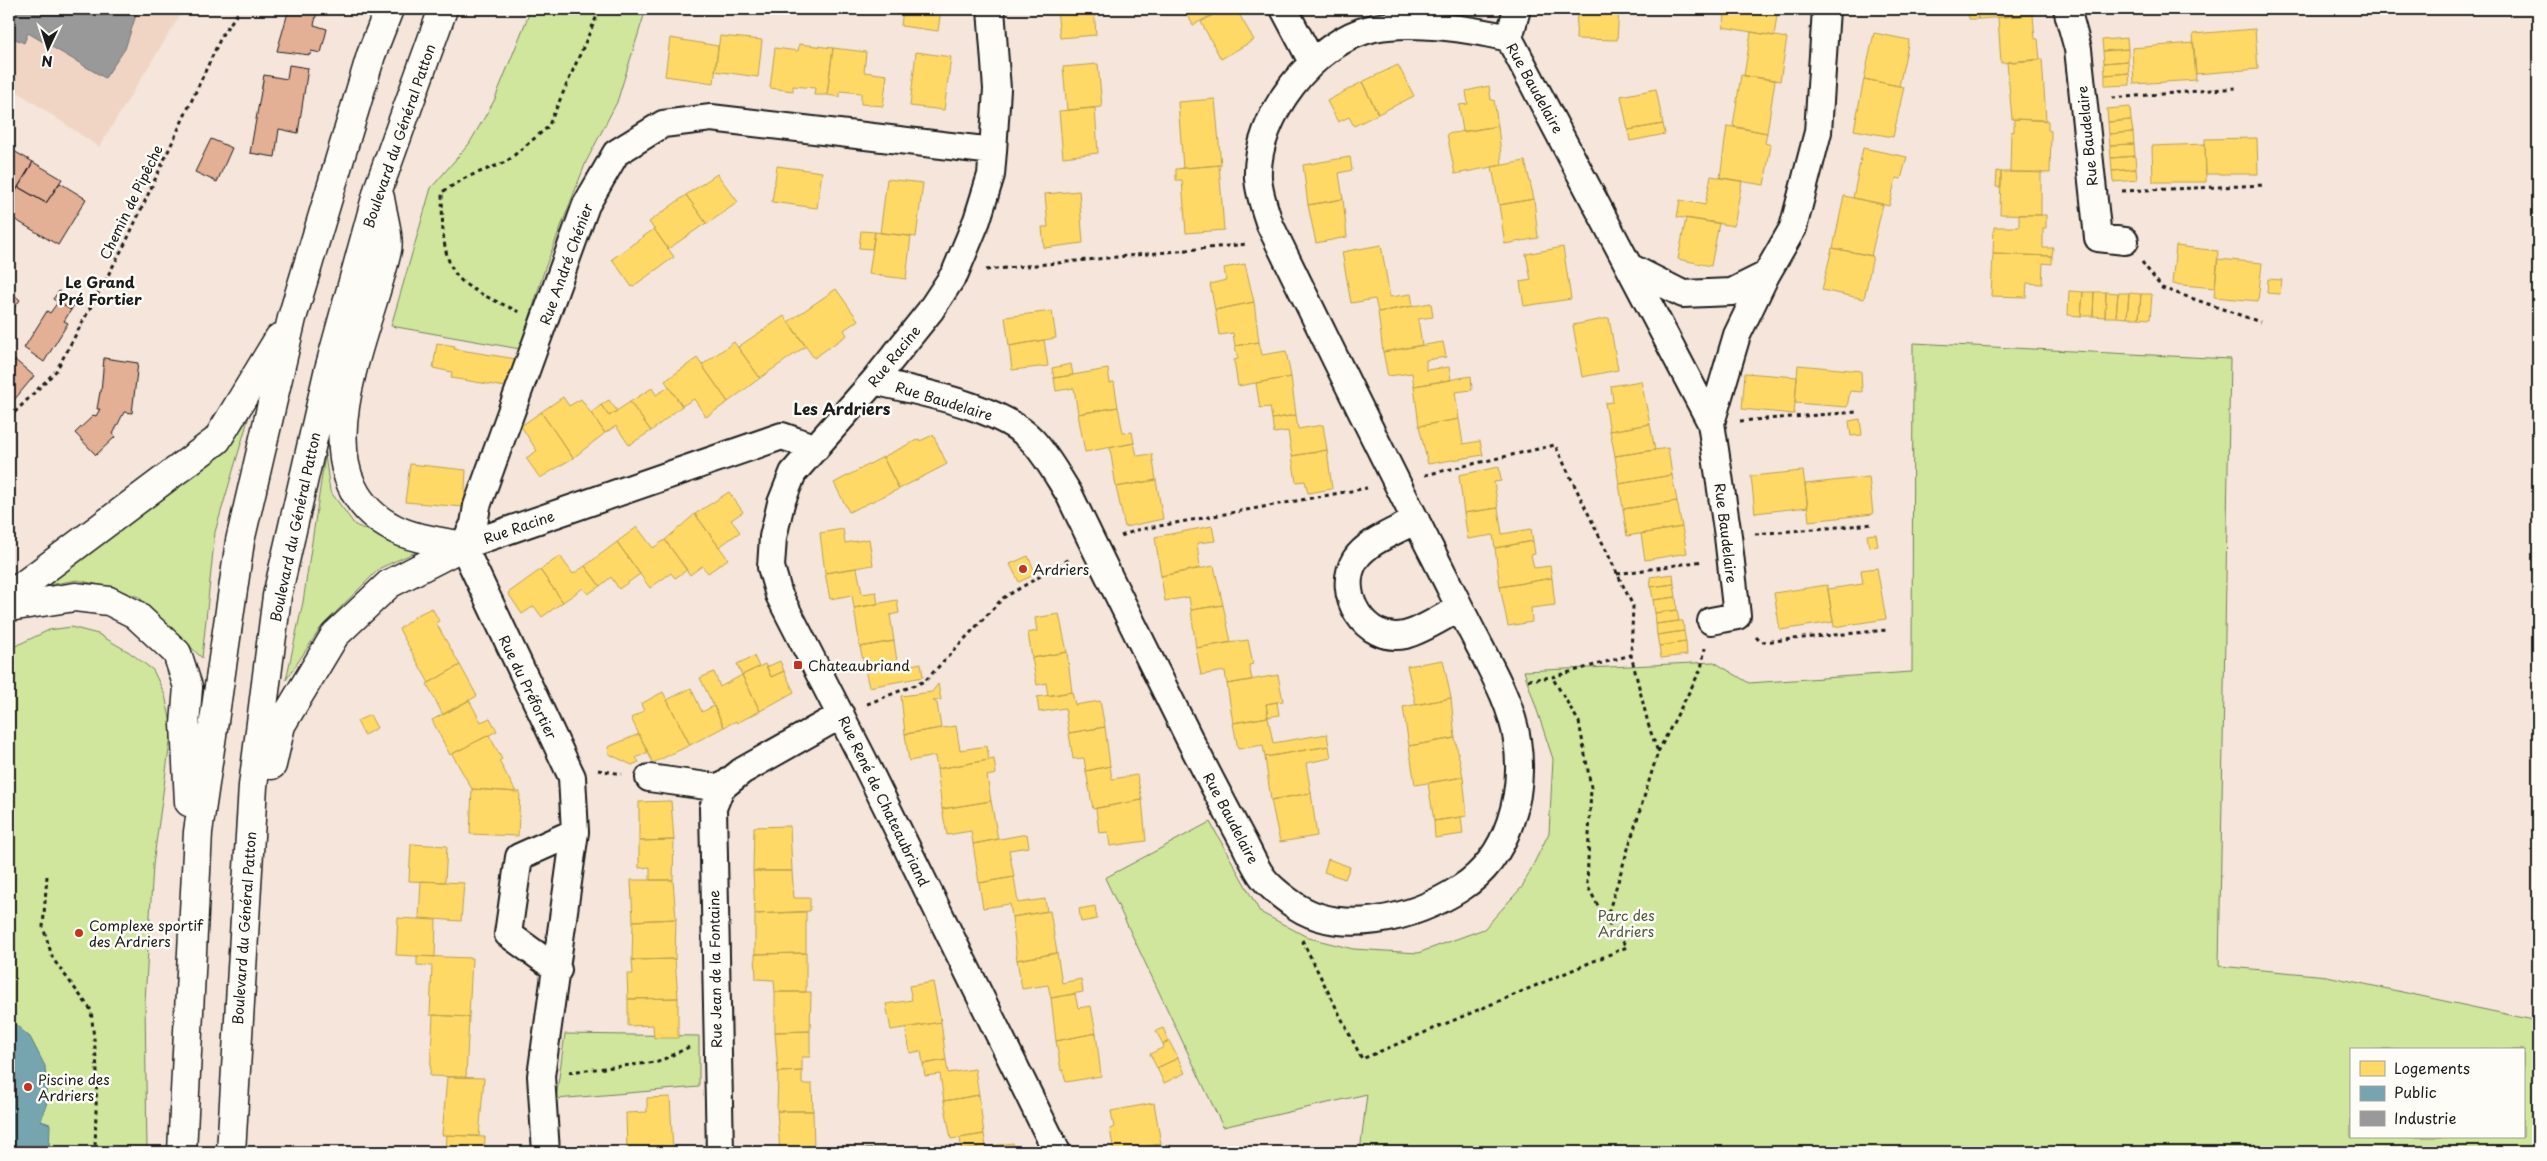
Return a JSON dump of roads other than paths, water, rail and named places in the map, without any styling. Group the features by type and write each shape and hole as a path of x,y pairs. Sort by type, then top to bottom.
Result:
{"highway":[{"path":"182,1152 198,832 240,541 292,318 371,55 389,9"},
{"name":"Boulevard du Général Patton","path":"231,1152 253,786 277,596 328,373 379,187 443,9"},
{"path":"379,187 388,248 360,344 348,398 341,436 343,464 366,510 393,528 462,546"},
{"path":"9,596 217,440 292,318"},
{"path":"246,892 280,725 306,681 335,635 389,584 462,546"},
{"path":"9,607 75,597 109,601 135,614 177,653 188,687 185,724 194,886"}],"street":[{"name":"Rue Racine","path":"462,546 782,436 816,448 874,381 930,311 955,273 980,211 991,175 994,151 997,89 991,9"},
{"path":"1284,9 1312,62"},
{"path":"1509,38 1517,9"},
{"name":"Rue Baudelaire","path":"1711,423 1737,335 1766,275 1793,228 1818,132 1826,9"},
{"name":"Rue Baudelaire","path":"2067,9 2078,49 2098,238 2125,241"},
{"name":"Rue Baudelaire","path":"874,381 1000,417 1030,439 1050,462 1068,494 1227,813 1263,878 1292,904 1308,913 1344,921 1380,919 1410,912 1448,897 1470,883 1484,867 1500,847 1510,825 1518,797 1520,770 1517,737 1498,683 1396,482 1270,226 1261,196 1258,177 1259,160 1271,116 1312,62 1336,43 1373,28 1414,25 1469,30 1509,38 1711,423 1737,616 1711,621"},
{"name":"Rue André Chénier","path":"462,546 474,524 477,506 586,205 616,153 663,124 711,118 994,151"},
{"path":"1630,267 1683,294 1732,292 1766,275"},
{"name":"Rue René de Chateaubriand","path":"816,448 793,472 781,503 773,537 771,567 779,595 841,715 1057,1152"},
{"path":"1416,520 1368,547 1355,560 1349,575 1356,613 1364,624 1382,635 1404,635 1460,608"},
{"name":"Rue du Préfortier","path":"462,546 572,777 575,832 558,970 541,1076 546,1152"},
{"path":"649,778 721,788 742,771 841,715"},
{"name":"Rue Jean de la Fontaine","path":"720,1152 716,1033 713,808 721,788"},
{"path":"558,970 508,934 519,857 575,832"}],"place":[{"name":"Ardriers","path":"1023,569"},
{"name":"Chateaubriand","path":"798,665"},
{"name":"Complexe sportif des Ardriers","path":"79,933"},
{"name":"Piscine des Ardriers","path":"28,1087"}],"district":[{"name":"Le Grand Pré Fortier","path":"100,290"},
{"name":"Les Ardriers","path":"842,408"}],"park label":[{"name":"Parc des Ardriers","path":"1626,924"}]}
